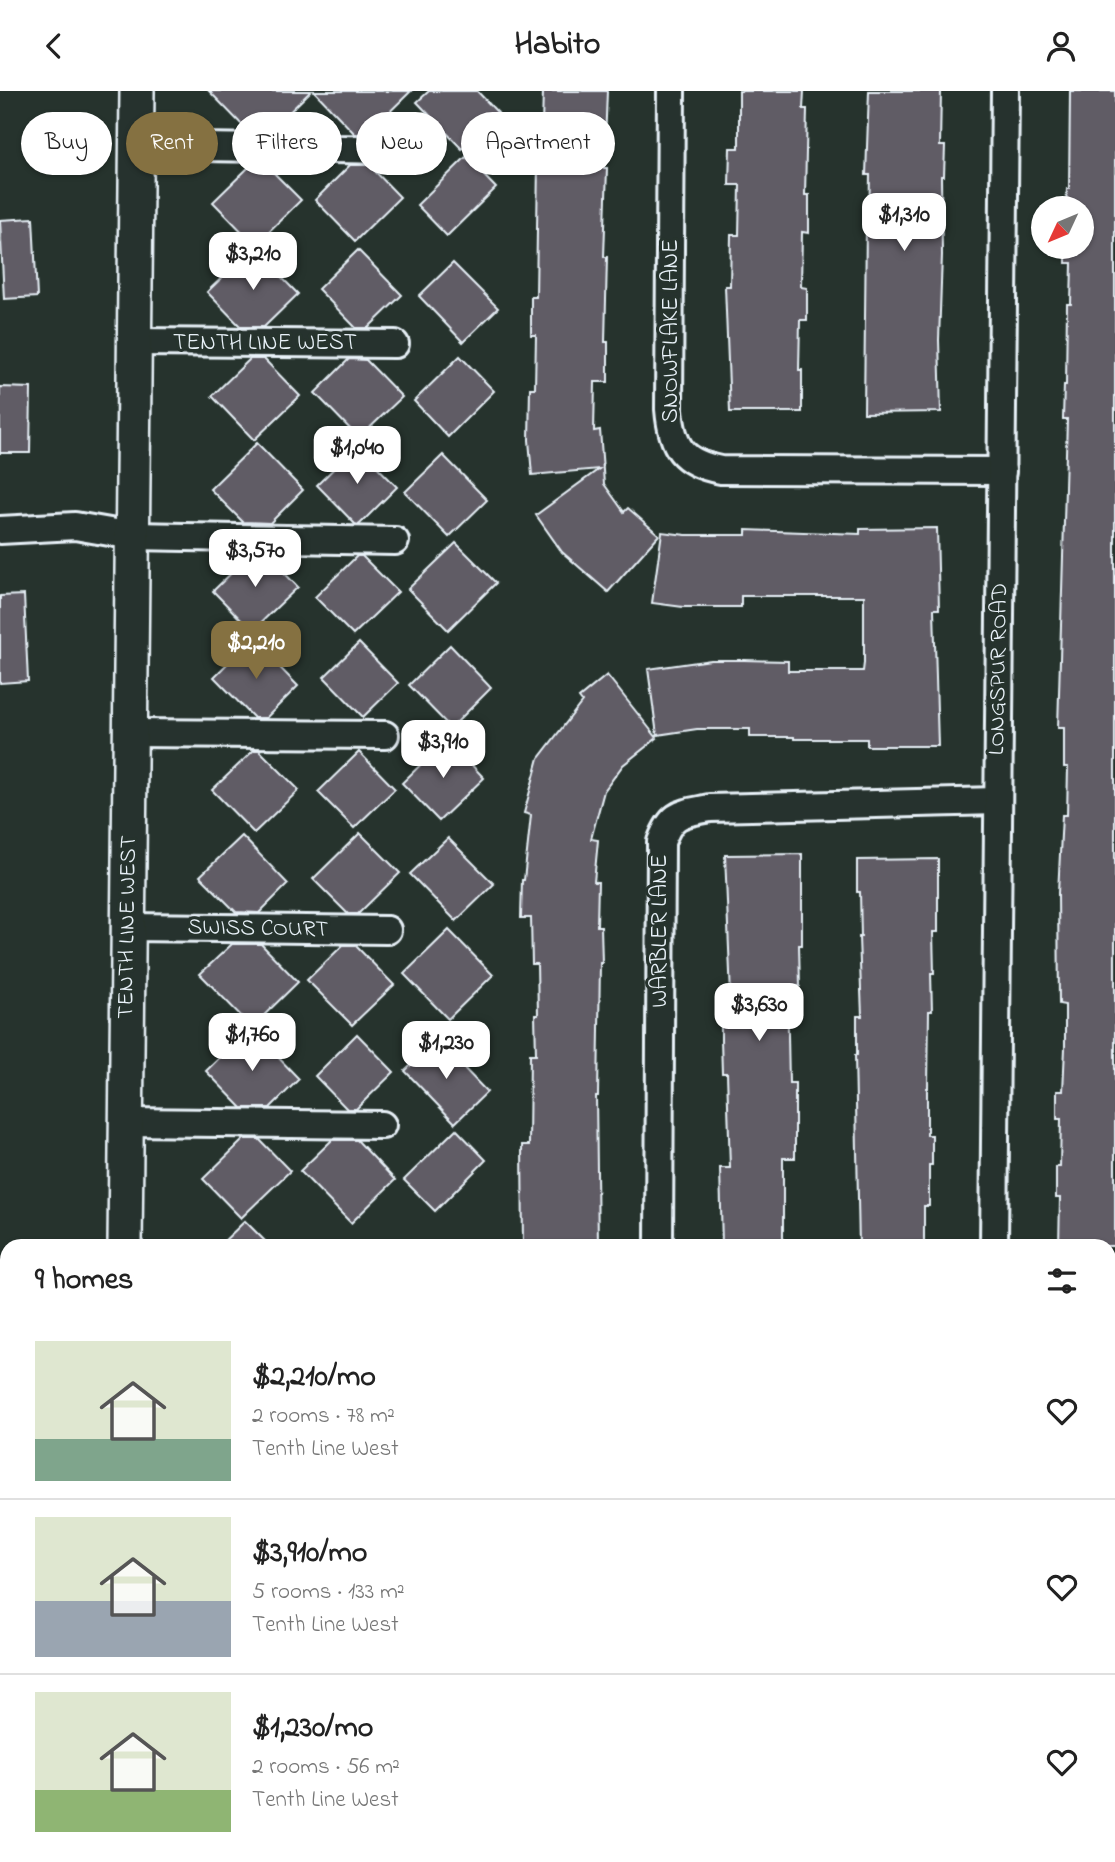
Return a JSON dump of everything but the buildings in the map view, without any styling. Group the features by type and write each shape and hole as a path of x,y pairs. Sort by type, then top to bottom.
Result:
{"street":[{"name":"TENTH LINE WEST","path":"137,91 137,112"},
{"name":"SNOWFLAKE LANE","path":"671,91 669,409 671,435 682,452 701,467 721,470 1002,471"},
{"name":"LONGSPUR ROAD","path":"994,1239 1005,91"},
{"path":"218,147 356,149"},
{"name":"TENTH LINE WEST","path":"125,1239 136,175"},
{"name":"TENTH LINE WEST","path":"135,342 396,344"},
{"path":"0,530 75,526 133,536 395,541"},
{"path":"131,733 385,735"},
{"name":"WARBLER LANE","path":"659,1239 661,842 667,826 679,815 710,808 998,801"},
{"name":"SWISS COURT","path":"129,927 387,930"},
{"path":"126,1122 382,1125"}]}
